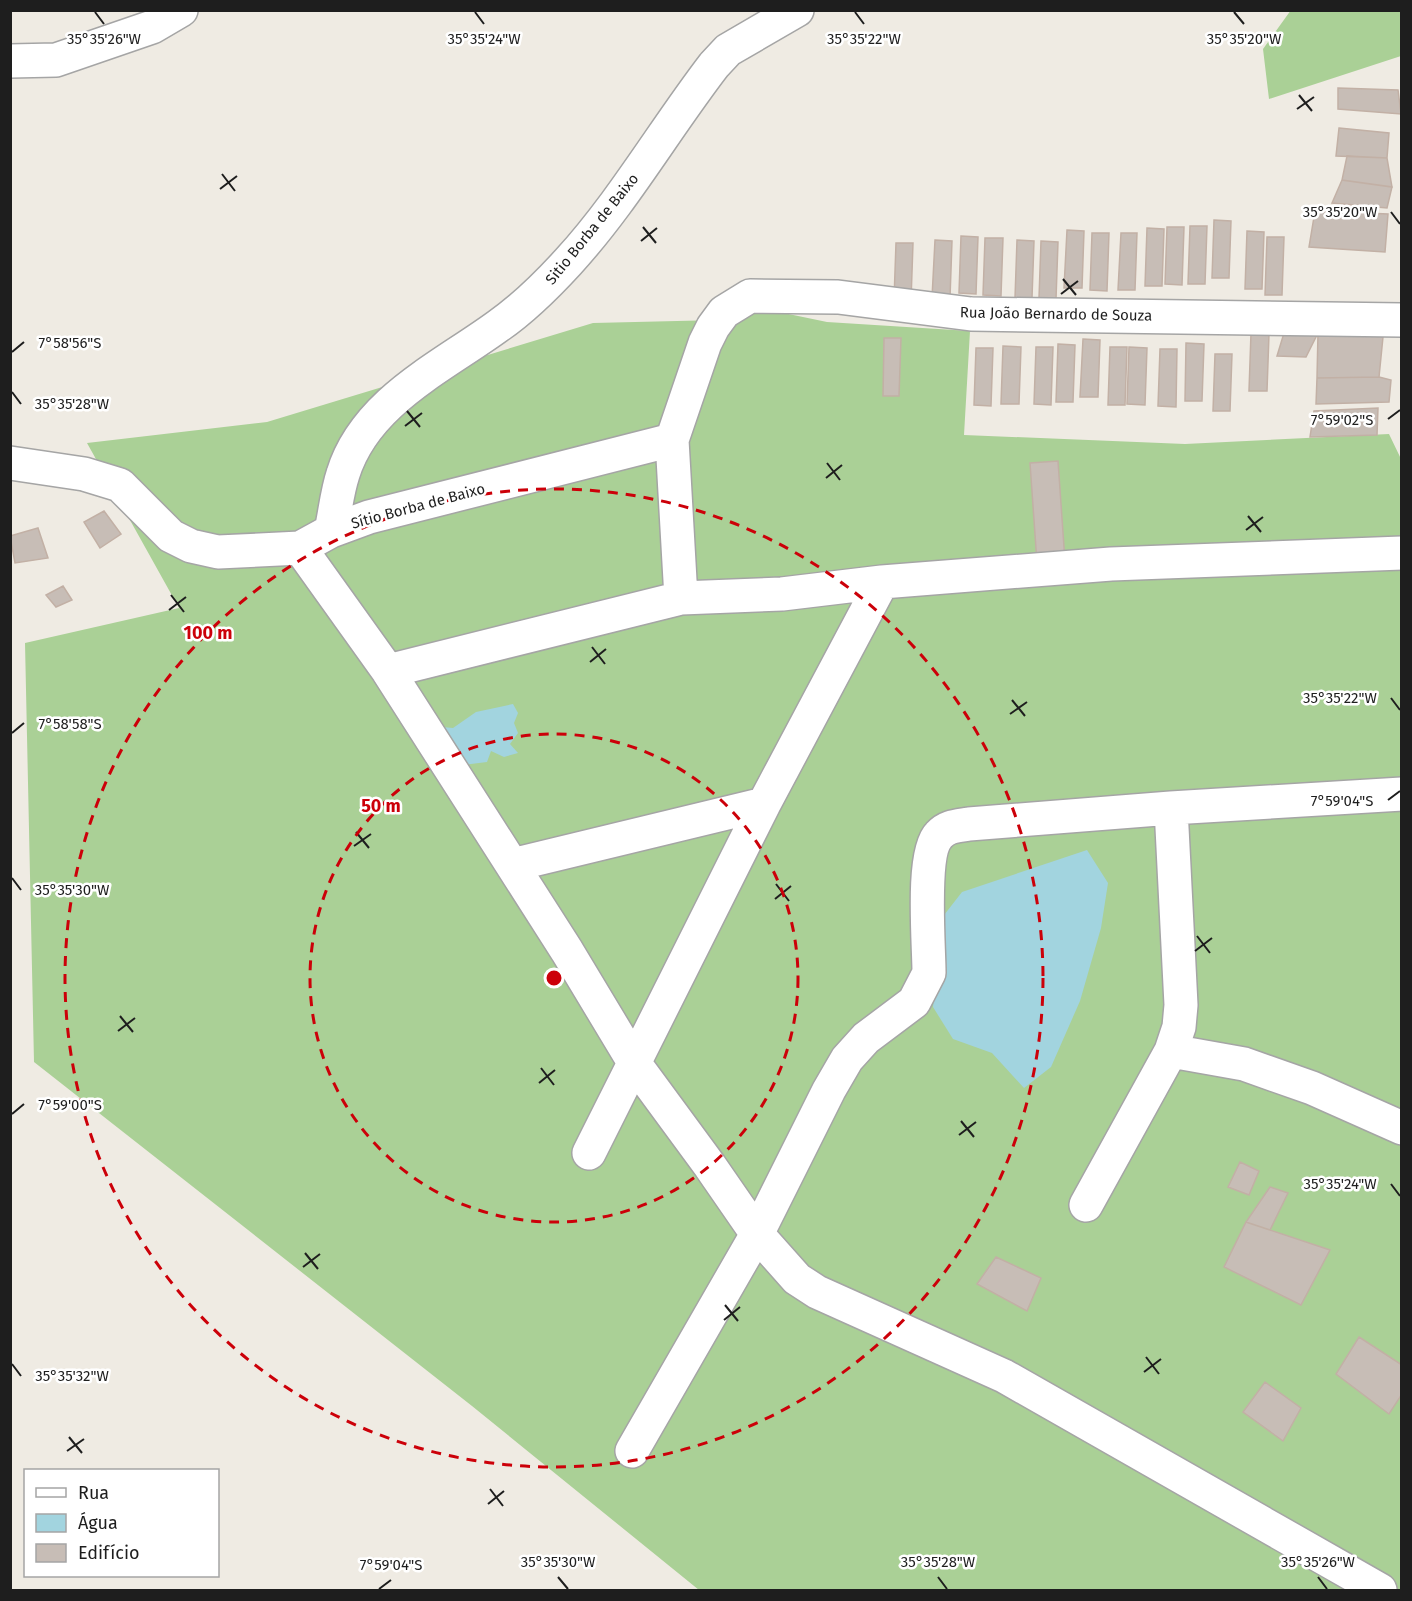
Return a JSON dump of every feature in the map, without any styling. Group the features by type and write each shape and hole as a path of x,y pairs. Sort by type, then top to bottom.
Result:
{"street":[{"path":"10,61 56,60 150,19 181,10"},
{"name":"Sitio Borba de Baixo","path":"331,531 343,473 355,449 374,421 410,387 533,300 570,261 614,206 714,65 728,50 797,10"},
{"name":"Rua João Bernardo de Souza","path":"681,598 672,440 705,343 713,327 724,312 750,296 838,297 971,314 1401,320"},
{"name":"Sítio Borba de Baixo","path":"10,463 84,474 120,485 171,536 191,546 218,552 300,548 331,531 369,517 672,440"},
{"path":"300,548 388,671 635,1064 757,1234 796,1279 817,1292 1004,1376 1380,1590"},
{"path":"388,671 681,598 782,594 882,582 1111,564 1401,553"},
{"path":"589,1153 764,804 882,582"},
{"path":"632,1451 757,1234 829,1090 848,1059 866,1038 914,1002 923,987 929,973 928,863 937,836 948,827 969,824 1171,808 1401,794"},
{"path":"512,865 764,804"},
{"path":"1086,1205 1170,1051 1179,1027 1182,1005 1171,808"},
{"path":"1170,1051 1244,1064 1312,1088 1401,1128"}],"green space":[{"path":"1291,10 1401,11 1401,56 1269,99 1263,49"},
{"path":"740,304 827,322 970,331 964,435 1185,444 1389,434 1402,461 1401,1590 699,1590 472,1406 34,1062 25,643 179,608 87,443 267,422 593,323 719,320"}],"water":[{"path":"513,704 518,713 514,723 518,733 510,744 518,753 504,757 491,751 487,762 455,766 442,727 453,728 476,712"},
{"path":"1087,850 1108,883 1101,928 1080,1001 1051,1067 1024,1088 992,1053 953,1039 933,1007 941,919 962,892"}],"building":[{"path":"1338,88 1398,90 1401,114 1338,109"},
{"path":"1339,128 1389,133 1387,158 1336,156"},
{"path":"1347,156 1387,158 1392,187 1342,180"},
{"path":"1342,180 1392,187 1387,208 1332,203"},
{"path":"1315,211 1388,214 1385,252 1309,247"},
{"path":"1214,220 1231,221 1229,278 1212,278"},
{"path":"1190,226 1207,226 1205,284 1188,284"},
{"path":"1167,227 1184,227 1182,285 1165,284"},
{"path":"1147,228 1164,229 1162,286 1145,286"},
{"path":"1067,230 1084,231 1082,288 1064,288"},
{"path":"1247,231 1264,232 1262,289 1245,289"},
{"path":"1092,233 1109,233 1107,291 1090,290"},
{"path":"1121,233 1137,233 1135,290 1118,290"},
{"path":"961,236 978,237 976,294 959,293"},
{"path":"1267,237 1284,237 1282,295 1265,295"},
{"path":"985,238 1003,238 1001,296 983,295"},
{"path":"935,240 952,241 950,298 932,298"},
{"path":"1017,240 1034,241 1032,298 1015,298"},
{"path":"1041,241 1058,242 1056,299 1039,298"},
{"path":"896,243 913,243 911,301 894,300"},
{"path":"1251,333 1269,334 1267,391 1249,391"},
{"path":"1284,333 1318,333 1306,357 1277,356"},
{"path":"1318,333 1383,337 1379,377 1317,378"},
{"path":"884,338 901,338 899,396 883,396"},
{"path":"1083,339 1100,340 1098,397 1080,397"},
{"path":"1186,343 1204,344 1202,401 1185,401"},
{"path":"1058,344 1075,345 1073,402 1056,402"},
{"path":"1003,346 1021,347 1019,404 1001,404"},
{"path":"1036,347 1053,347 1051,405 1034,404"},
{"path":"1110,347 1127,347 1125,405 1108,405"},
{"path":"1129,347 1147,348 1145,405 1127,404"},
{"path":"976,348 993,348 991,406 974,405"},
{"path":"1160,349 1177,349 1176,407 1158,406"},
{"path":"1215,354 1232,354 1230,411 1213,411"},
{"path":"1379,377 1391,380 1389,402 1316,404 1317,378"},
{"path":"1378,408 1377,435 1310,437 1314,411"},
{"path":"1058,461 1065,561 1037,563 1030,463"},
{"path":"104,511 121,534 100,548 84,522"},
{"path":"38,528 48,558 15,563 10,536"},
{"path":"63,586 72,600 56,607 46,595"},
{"path":"1240,1162 1259,1171 1249,1195 1228,1187"},
{"path":"1270,1187 1288,1193 1270,1230 1246,1222"},
{"path":"1246,1222 1330,1250 1301,1305 1224,1267"},
{"path":"996,1257 1041,1278 1027,1311 977,1284"},
{"path":"1359,1337 1402,1365 1402,1394 1389,1414 1336,1374"},
{"path":"1265,1382 1301,1408 1283,1441 1243,1412"}]}
